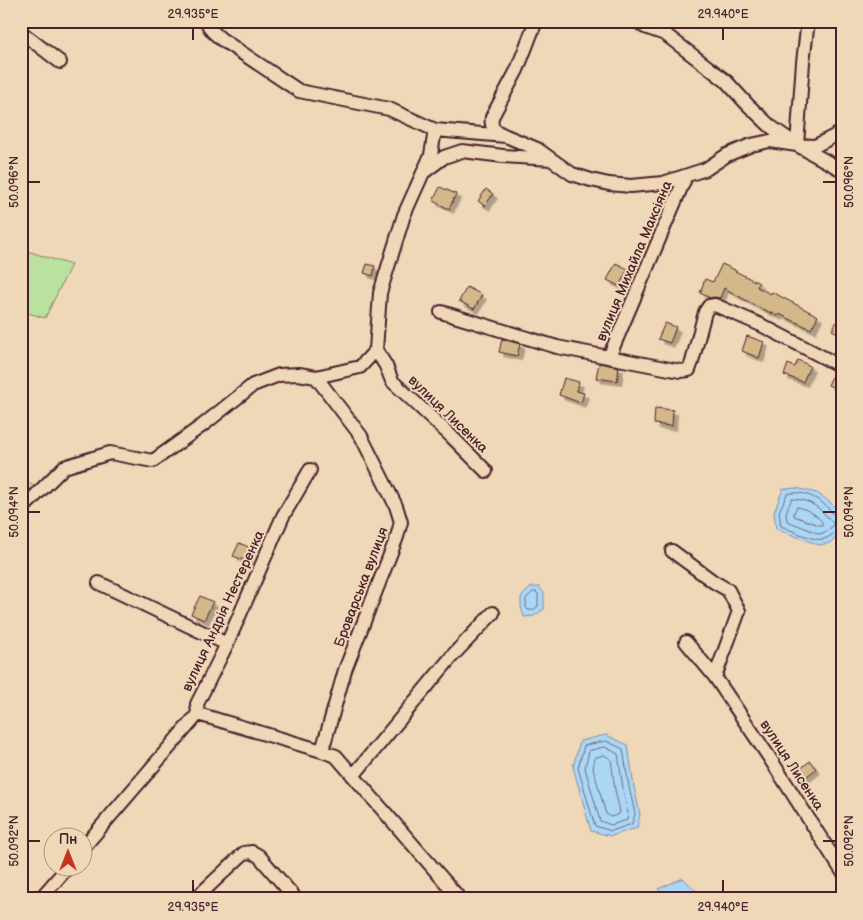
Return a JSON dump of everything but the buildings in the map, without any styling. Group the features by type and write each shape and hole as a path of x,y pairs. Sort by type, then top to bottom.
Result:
{"street":[{"path":"206,21 212,31 221,39 299,91 389,109 435,130 506,136"},
{"path":"536,21 516,70 492,117 491,124 493,129 537,150 572,174 609,184 631,186 663,183 706,169 727,155 751,145 770,141 814,146 842,132"},
{"path":"638,21 645,27 665,34 726,81 770,126 797,145 842,170"},
{"path":"797,145 808,21"},
{"path":"21,32 60,62"},
{"path":"21,510 64,467 110,452 153,461 203,425 253,385 278,375 299,374 316,377 360,367 376,350 380,293 404,215 430,155 435,130"},
{"path":"422,173 444,157 462,151 550,159"},
{"name":"вулиця Михайла Максіяна","path":"609,357 686,176"},
{"name":"вулиця Михайла Максіяна","path":"441,312 557,347 680,371 689,370 705,312 709,306 715,305 761,325 842,367"},
{"name":"вулиця Лисенка","path":"376,350 392,380 452,436 486,472"},
{"name":"Броварська вулиця","path":"316,377 361,436 396,506 401,522 398,537 345,670 322,751"},
{"name":"вулиця Андрія Нестеренка","path":"92,837 198,714 197,704 227,644 283,516 310,470"},
{"path":"672,551 728,590 739,611 715,677"},
{"path":"99,583 227,644"},
{"path":"353,776 453,655 493,613"},
{"name":"вулиця Лисенка","path":"686,642 715,677 842,871"},
{"path":"198,714 336,756 460,899"},
{"path":"195,899 244,853 252,852 259,856 296,899"},
{"path":"40,899 58,878"}],"green space":[{"path":"21,249 71,265 45,318 21,311"},
{"path":"21,475 33,486 21,503"}],"water":[{"path":"796,488 817,493 831,503 840,514 842,533 830,543 819,545 776,529 774,512 783,489"},
{"path":"531,587 539,587 544,593 544,609 534,616 524,617 521,597"},
{"path":"606,735 628,745 640,814 637,828 611,836 591,831 573,767 580,741"},
{"path":"683,878 696,891 699,899 664,899 658,889"}]}
